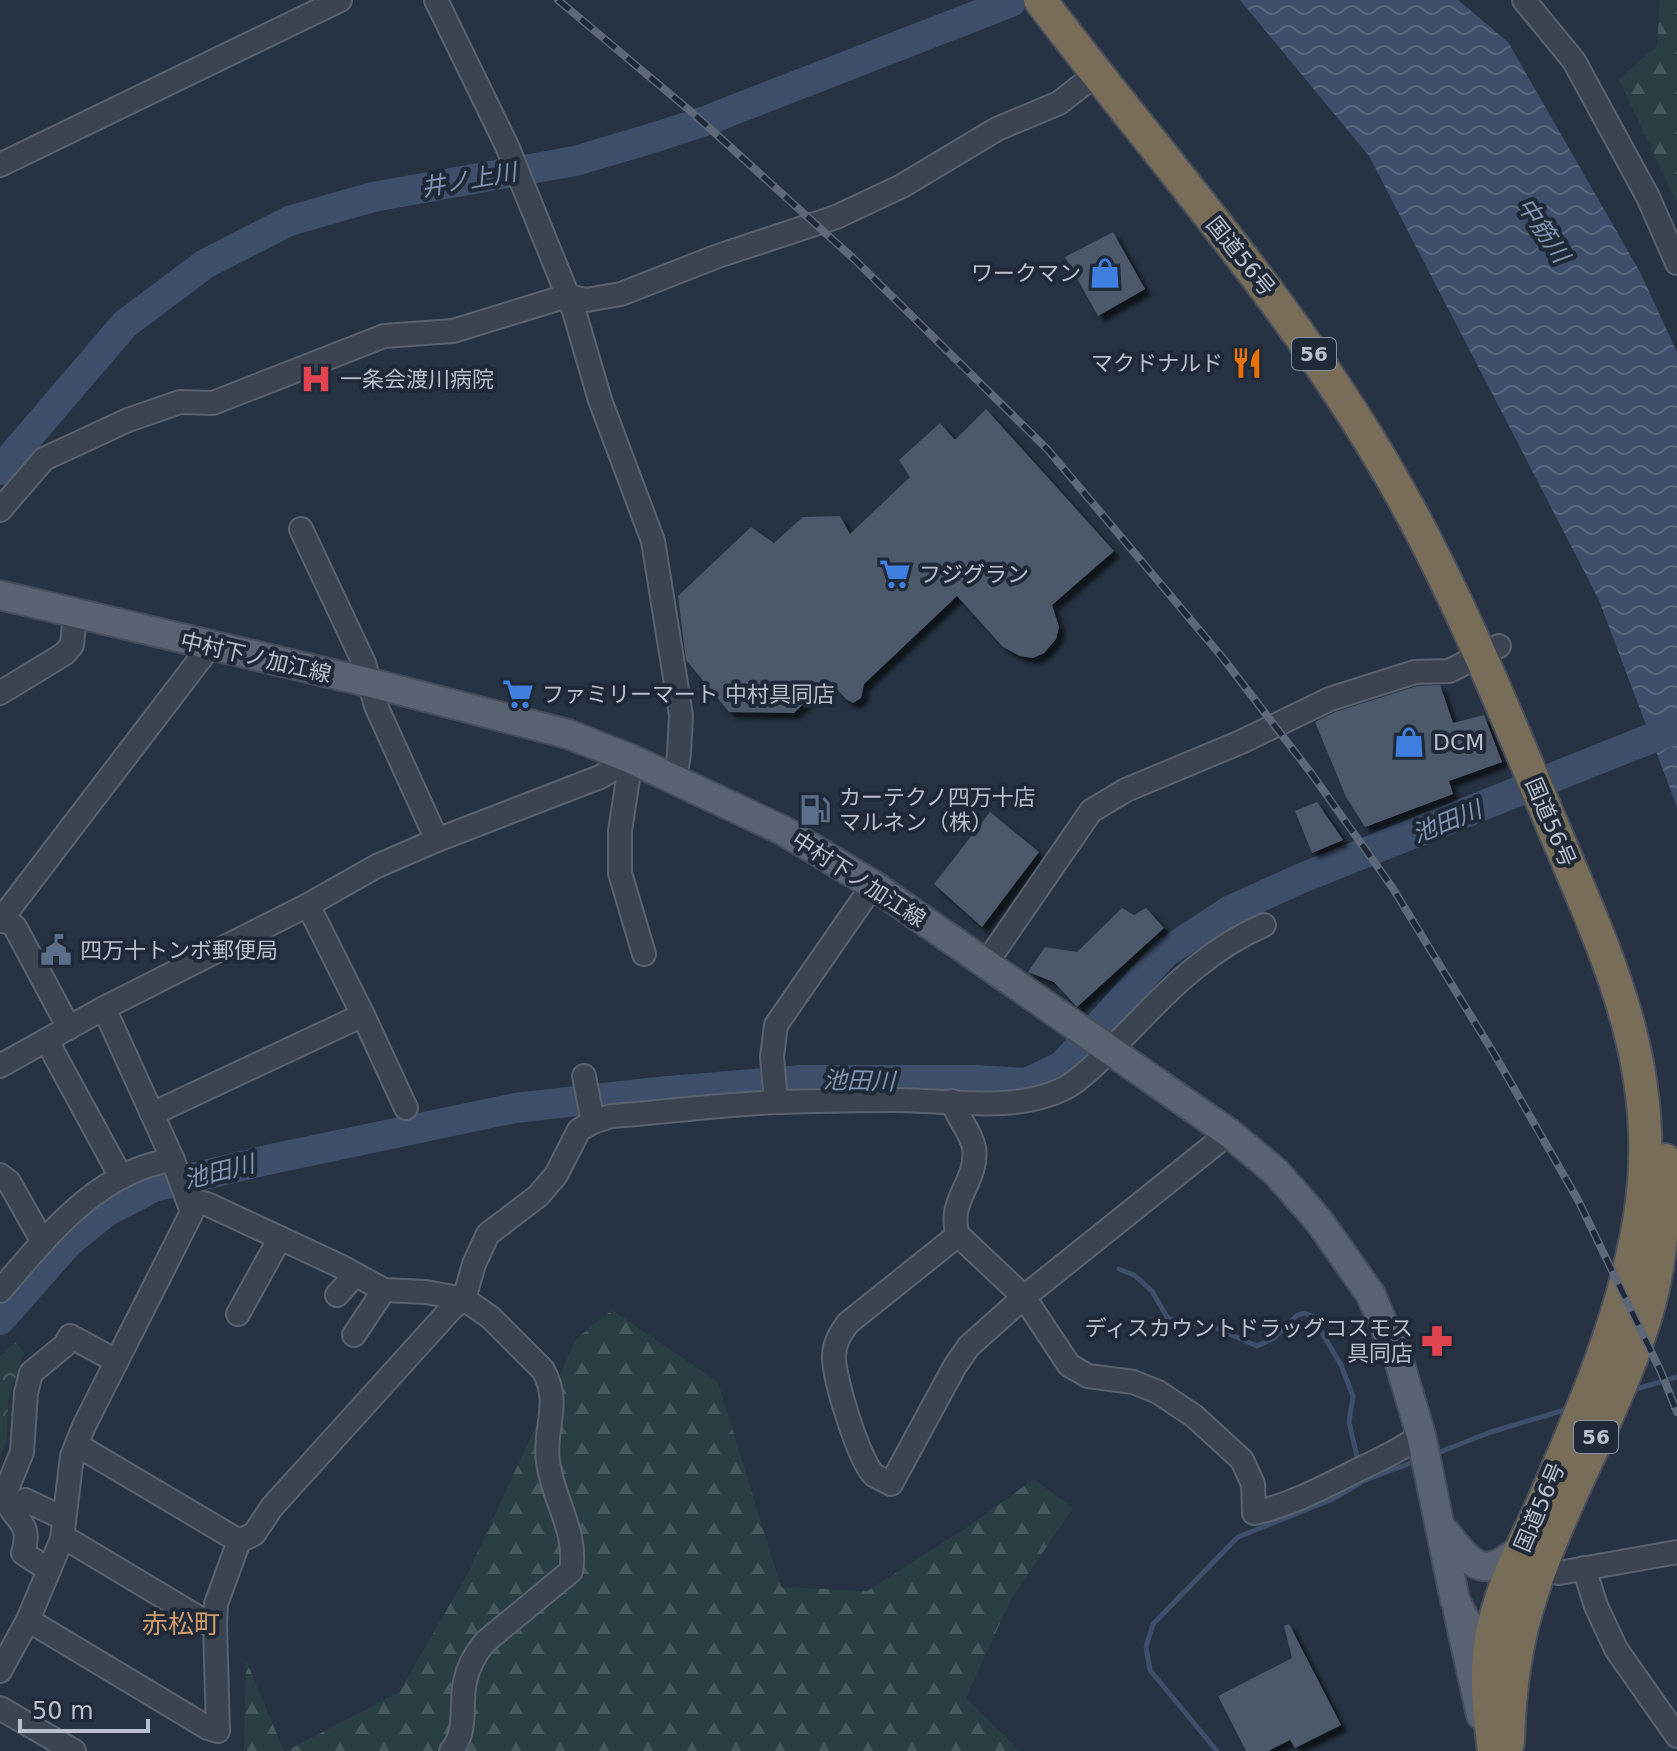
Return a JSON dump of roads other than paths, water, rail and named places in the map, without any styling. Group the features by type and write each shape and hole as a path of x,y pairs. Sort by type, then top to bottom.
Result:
{"highway":[{"name":"国道56号","path":"1040,0 1266,287 1317,359 1398,488 1490,651"},
{"name":"国道56号","path":"1062,0 1329,337 1411,470 1457,553 1490,651 1558,816 1628,1020 1643,1083 1646,1143 1635,1251 1653,1282 1618,1314 1532,1569 1509,1714 1508,1751"},
{"name":"国道56号","path":"1492,1751 1486,1680 1491,1636 1501,1597 1532,1569"}],"main road":[{"name":"中村下ノ加江線","path":"2,599 371,683 568,734 631,759 784,831 873,885 1229,1133 1276,1172 1319,1221 1371,1295 1399,1361 1421,1435 1455,1600 1492,1751"},
{"name":"中村下ノ加江線","path":"1443,1530 1468,1562 1482,1567 1509,1559 1532,1569"},
{"name":"中村下ノ加江線","path":"1443,1530 1477,1613 1491,1636 1504,1680 1509,1714"},
{"path":"1491,1636 1504,1629 1532,1569"},
{"name":"中村下ノ加江線","path":"1455,1600 1466,1622 1477,1633 1491,1636"}],"street":[{"path":"0,165 340,0"},
{"path":"436,0 507,146 567,296 605,414 653,541 681,715 675,779"},
{"path":"1524,0 1574,61 1648,197 1677,263"},
{"path":"0,510 44,459 128,420 180,402 213,403 384,336 453,331 567,296 586,300 621,294 718,256 836,217 902,186 997,129 1059,103 1096,74"},
{"path":"301,529 364,663 376,706 437,840"},
{"path":"0,693 64,654 72,645 75,614"},
{"path":"69,1028 15,927 1,919 210,646"},
{"path":"987,962 1091,811 1126,790 1241,742 1330,699 1415,672 1449,671 1490,651"},
{"path":"0,1066 104,1008 308,905 377,866 600,777 631,759"},
{"path":"631,759 620,831 620,873 644,954"},
{"path":"776,1102 772,1057 776,1025 873,885"},
{"path":"308,905 406,1108"},
{"path":"218,1741 216,1604 239,1541 254,1534 272,1507 452,1308 464,1299 474,1264 488,1234 538,1196 556,1175 579,1130 611,1116 776,1102 1011,1102 1040,1098 1066,1087 1204,960 1240,935 1264,925"},
{"path":"0,1671 28,1620 49,1570 63,1529 72,1456 84,1426 192,1212 173,1160 104,1008"},
{"path":"152,1114 363,1015"},
{"path":"47,1041 121,1177"},
{"path":"584,1076 593,1122"},
{"path":"952,1101 974,1147 974,1169 956,1206 953,1221 958,1235 1024,1297 1069,1365 1088,1376 1133,1382 1158,1392 1194,1416 1242,1460 1253,1484 1254,1513 1277,1508 1328,1485 1421,1435"},
{"path":"958,1235 848,1323 837,1338 834,1357 837,1383 863,1459 874,1474 891,1484 969,1346 1024,1297 1229,1133"},
{"path":"0,1291 43,1242 86,1201 121,1177 173,1160"},
{"path":"0,1175 9,1182 43,1242"},
{"path":"188,1200 207,1204 384,1290 426,1292 464,1299 490,1317 543,1370 549,1381 554,1398 548,1463 571,1534 571,1571 485,1642 474,1655 465,1683 462,1730 451,1751"},
{"path":"238,1314 280,1238"},
{"path":"337,1295 355,1275"},
{"path":"354,1335 384,1290"},
{"path":"49,1570 23,1553 26,1529 9,1508 4,1496 22,1452 26,1393 31,1373 65,1345 70,1336 116,1361"},
{"path":"77,1445 239,1541"},
{"path":"25,1500 63,1529 209,1624 215,1624"},
{"path":"1532,1569 1559,1573 1677,1552"},
{"path":"1584,1568 1596,1606 1616,1649 1677,1736"},
{"path":"28,1620 208,1728 218,1741"},
{"path":"0,1708 74,1751"}],"water":[{"name":"中筋川","path":"1240,0 1458,0 1508,42 1640,272 1677,352 1677,807 1598,598 1369,156"}],"waterway":[{"name":"井ノ上川","path":"0,470 125,324 205,264 289,221 373,197 575,161 656,137 708,120 1011,2"},
{"name":"池田川","path":"0,1320 68,1243 106,1212 154,1187 267,1160 515,1108 657,1092 800,1080 1026,1083 1062,1066 1165,953 1229,911 1302,878 1677,728"},
{"path":"1119,1269 1134,1275 1152,1291 1167,1317 1177,1322 1209,1325 1257,1346 1274,1338 1296,1316 1304,1313 1312,1316 1341,1365 1353,1396 1349,1422 1359,1465"},
{"path":"1630,1391 1677,1377"},
{"path":"1432,1455 1491,1432 1571,1408"},
{"path":"1217,1751 1150,1670 1146,1647 1153,1624 1238,1537 1333,1499 1363,1481 1416,1461"}],"railway":[{"path":"558,0 695,115 854,259 1048,450 1222,657 1311,773 1392,887 1496,1057 1578,1200 1661,1372 1677,1412"}],"place":[{"name":"ワークマン","path":"1105,273"},
{"name":"マクドナルド","path":"1247,363"},
{"name":"一条会渡川病院","path":"316,379"},
{"name":"フジグラン","path":"895,574"},
{"name":"ファミリーマート 中村具同店","path":"518,694"},
{"name":"DCM","path":"1409,742"},
{"name":"カーテクノ四万十店 マルネン（株）","path":"815,810"},
{"name":"四万十トンボ郵便局","path":"56,950"},
{"name":"ディスカウントドラッグコスモス 具同店","path":"1437,1341"}],"district":[{"name":"赤松町","path":"181,1624"}]}
